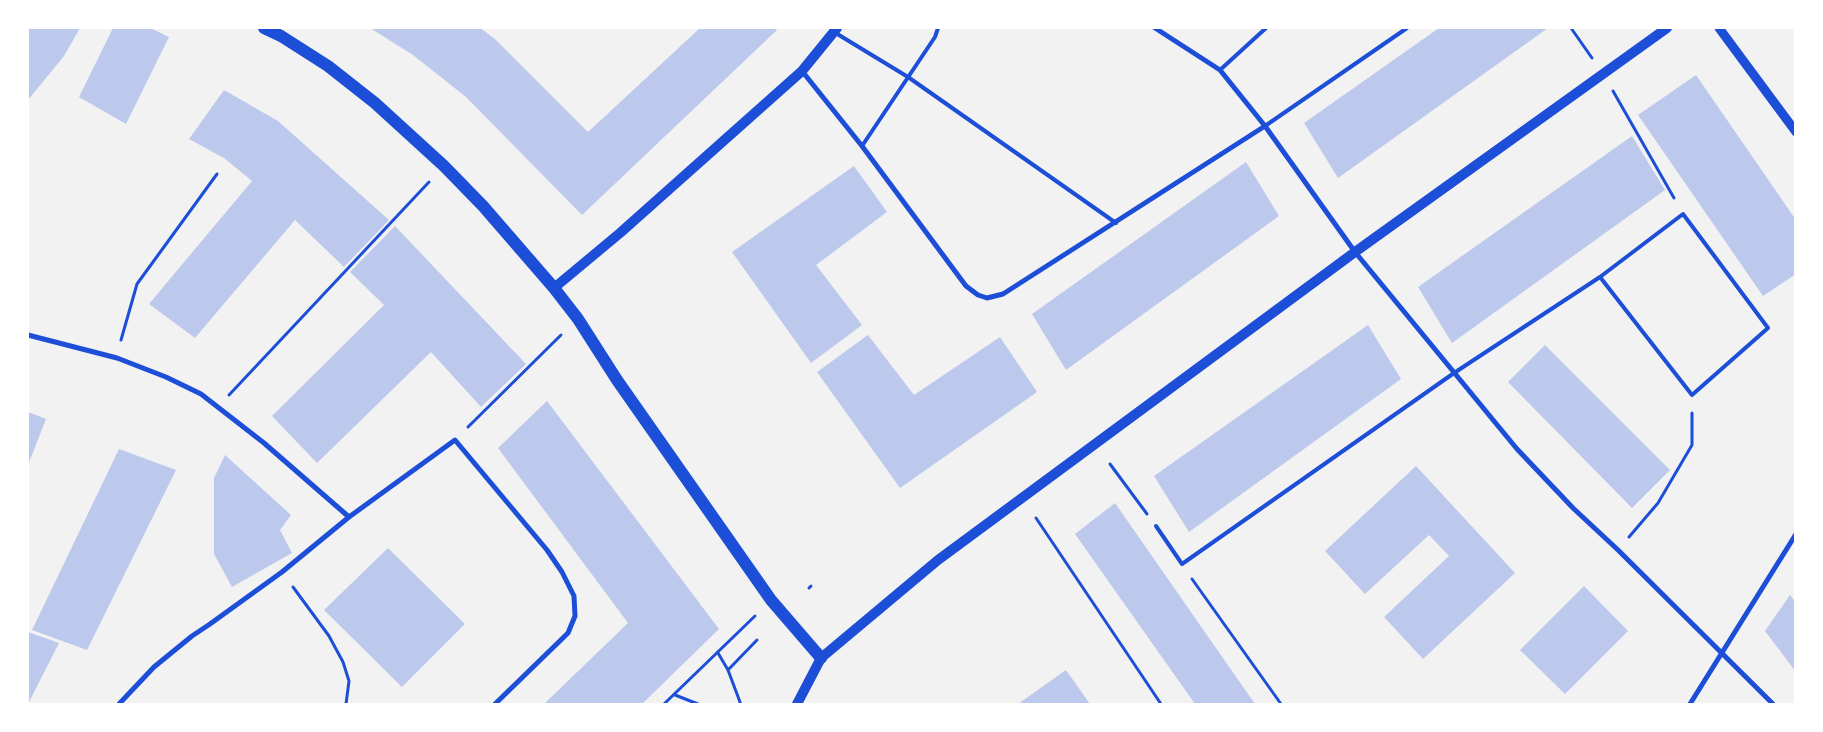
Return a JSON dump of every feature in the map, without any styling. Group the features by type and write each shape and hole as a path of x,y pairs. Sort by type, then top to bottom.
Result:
{"main road":[{"path":"264,28 281,36 328,66 375,103 444,166 483,206 554,288 578,319 633,403 771,600 821,658"},
{"path":"798,704 821,658 938,560 1355,252 1667,28"},
{"path":"554,288 620,233 802,70 836,30"}],"street":[{"path":"1155,28 1220,70 1265,126 1355,252 1517,449 1573,508 1773,704"},
{"path":"1719,28 1796,132"},
{"path":"802,70 862,146 950,267 966,286 978,295 987,298 1003,294 1265,126"},
{"path":"28,335 117,358 166,377 201,394 219,406 264,443 349,517"},
{"path":"119,704 154,667 192,636 282,572 349,517 455,440 547,550 562,572 574,596 575,616 568,633 495,704"},
{"path":"1690,704 1796,534"}],"lane":[{"path":"862,146 935,36 938,28"},
{"path":"1220,70 1266,28"},
{"path":"1265,126 1407,28"},
{"path":"836,30 908,77 1116,223"},
{"path":"1156,526 1182,564 1454,373 1600,277 1683,214 1768,328 1692,395 1600,277"}],"path":[{"path":"1571,28 1603,74 1661,172 1683,214"},
{"path":"219,406 444,166"},
{"path":"125,323 137,284 217,174"},
{"path":"455,440 578,319"},
{"path":"1618,550 1658,503 1692,445 1692,395"},
{"path":"1110,464 1156,526"},
{"path":"1036,518 1161,704"},
{"path":"1182,564 1281,704"},
{"path":"282,572 329,636 343,662 349,681 346,704"},
{"path":"664,704 771,600"},
{"path":"728,670 757,640"},
{"path":"718,653 728,670 740,704"},
{"path":"675,694 698,704"}],"building":[{"path":"28,28 80,28 64,56 28,100"},
{"path":"113,28 150,28 169,37 126,124 79,97"},
{"path":"370,28 480,28 495,39 588,132 700,28 775,28 777,30 582,215 466,97 413,55"},
{"path":"1439,28 1548,28 1338,178 1304,123"},
{"path":"1696,75 1796,220 1796,274 1763,296 1638,115"},
{"path":"224,90 278,121 389,220 344,267 295,220 195,338 149,304 252,181 224,158 189,139"},
{"path":"1632,136 1665,190 1452,343 1418,287"},
{"path":"1246,162 1279,216 1066,370 1032,314"},
{"path":"854,166 887,212 816,265 862,325 811,363 732,252"},
{"path":"395,226 526,364 481,407 431,352 317,463 272,416 384,305 350,272"},
{"path":"1368,325 1401,379 1189,532 1154,476"},
{"path":"868,335 914,395 1000,337 1037,392 900,488 817,372"},
{"path":"1545,345 1670,470 1632,508 1508,382"},
{"path":"547,401 719,629 642,704 544,704 628,623 498,448"},
{"path":"28,412 46,419 28,465"},
{"path":"119,449 176,470 87,650 32,630"},
{"path":"225,455 291,515 280,530 292,553 232,587 214,554 214,478"},
{"path":"1416,466 1515,573 1423,659 1384,617 1449,556 1429,535 1365,594 1325,551"},
{"path":"1115,503 1255,704 1195,704 1075,534"},
{"path":"388,548 465,624 402,687 324,610"},
{"path":"1584,586 1628,631 1565,694 1520,650"},
{"path":"1790,595 1796,603 1796,672 1765,631"},
{"path":"28,632 59,643 28,704"},
{"path":"1066,670 1090,704 1018,704"}]}
